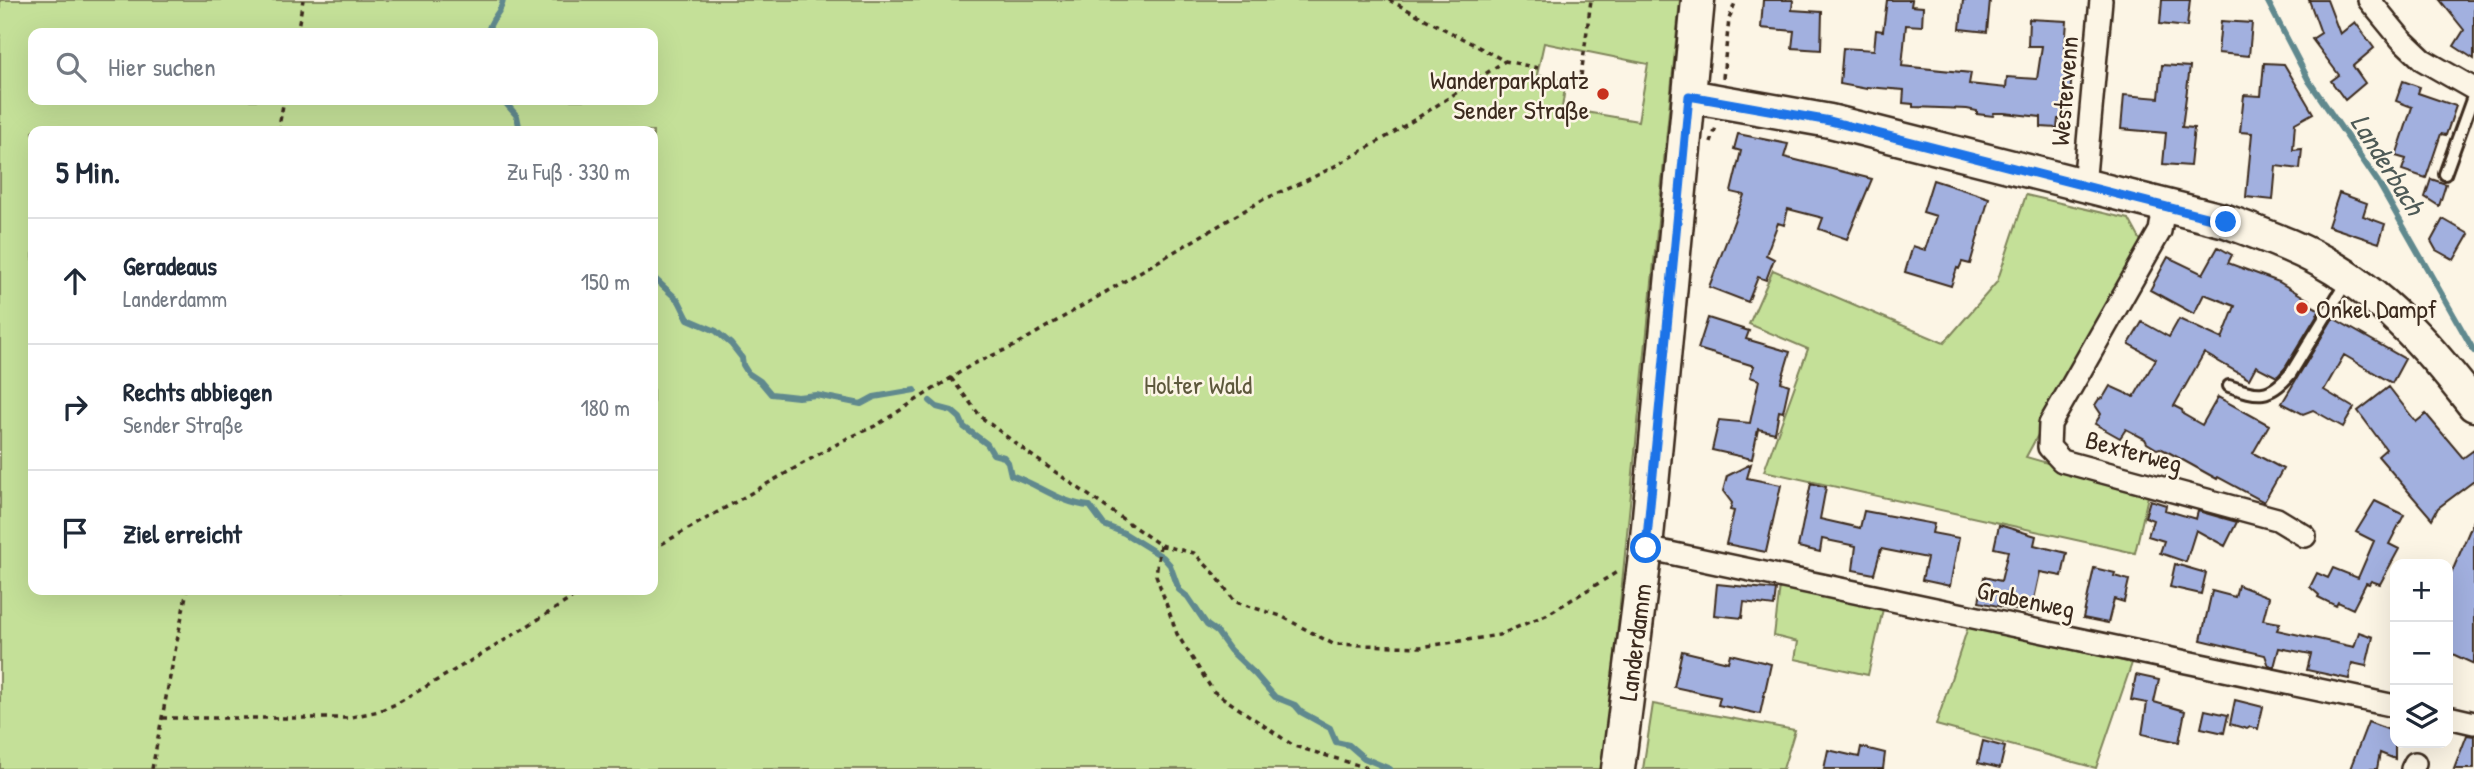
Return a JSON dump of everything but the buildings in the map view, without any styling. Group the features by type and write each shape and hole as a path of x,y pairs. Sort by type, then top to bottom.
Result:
{"street":[{"name":"Landerdamm","path":"1618,769 1646,548 1698,0"},
{"name":"Westervenn","path":"2084,186 2101,0"},
{"path":"2369,0 2401,40 2423,60 2474,91"},
{"path":"1689,96 1830,121 2226,222 2278,240 2335,270 2383,305 2420,340 2474,405"},
{"name":"Bexterweg","path":"2164,207 2160,231 2050,424 2049,447 2062,461 2277,519 2305,536"},
{"name":"Grabenweg","path":"1646,548 2390,705"},
{"path":"2453,718 2474,723"}],"lane":[{"path":"2445,174 2474,91"},
{"path":"2229,386 2265,395 2281,386 2348,279"}],"path":[{"path":"298,28 303,0"},
{"path":"1389,0 1505,61 1538,68"},
{"path":"1581,76 1591,0"},
{"path":"1722,86 1729,19 1736,0"},
{"path":"658,546 844,440 877,425 973,364 1014,345 1264,200 1299,186 1365,150 1505,61"},
{"path":"279,126 283,105"},
{"path":"951,378 981,417 1160,546 1194,552 1215,574 1235,603 1281,616 1333,644 1421,647 1499,635 1548,614 1612,577 1646,548"},
{"path":"1160,546 1156,575 1177,634 1213,691 1294,746 1371,769"},
{"path":"152,769 186,595"},
{"path":"162,718 347,718 379,711 396,704 489,650 577,595"}],"green space":[{"name":"Holter Wald","path":"0,0 1680,0 1605,755 1601,769 0,769","holes":["1544,43 1648,64 1638,121 1562,108 1566,81 1537,75"]},
{"path":"2026,195 2129,219 2142,243 2026,457 2149,492 2135,553 1764,471 1808,349 1749,324 1773,270 1944,343 1997,282"},
{"path":"1780,586 1883,609 1868,675 1795,659 1798,642 1774,636"},
{"path":"1968,627 2132,663 2096,768 1936,725"},
{"path":"1653,704 1795,730 1783,769 1643,769"}],"waterway":[{"path":"490,28 503,0"},
{"name":"Landerbach","path":"2267,0 2309,81 2378,182 2474,351"},
{"path":"507,105 517,116 519,126"},
{"path":"658,282 679,301 688,319 716,331 731,344 742,358 748,373 760,381 771,394 798,397 816,395 861,404 874,397 915,390"},
{"path":"930,401 937,407 952,411 960,418 964,427 987,444 993,454 1004,457 1011,475 1069,502 1090,506 1104,525 1124,533 1163,557 1170,565 1179,590 1188,597 1207,625 1217,632 1230,650 1275,697 1295,705 1301,712 1330,728 1336,742 1349,745 1364,758 1390,769"}],"place":[{"name":"Wanderparkplatz Sender Straße","path":"1603,94"},
{"name":"Onkel Dampf","path":"2302,308"}],"route":[{"path":"1646,548 1689,96 1830,121 2226,222"}]}
